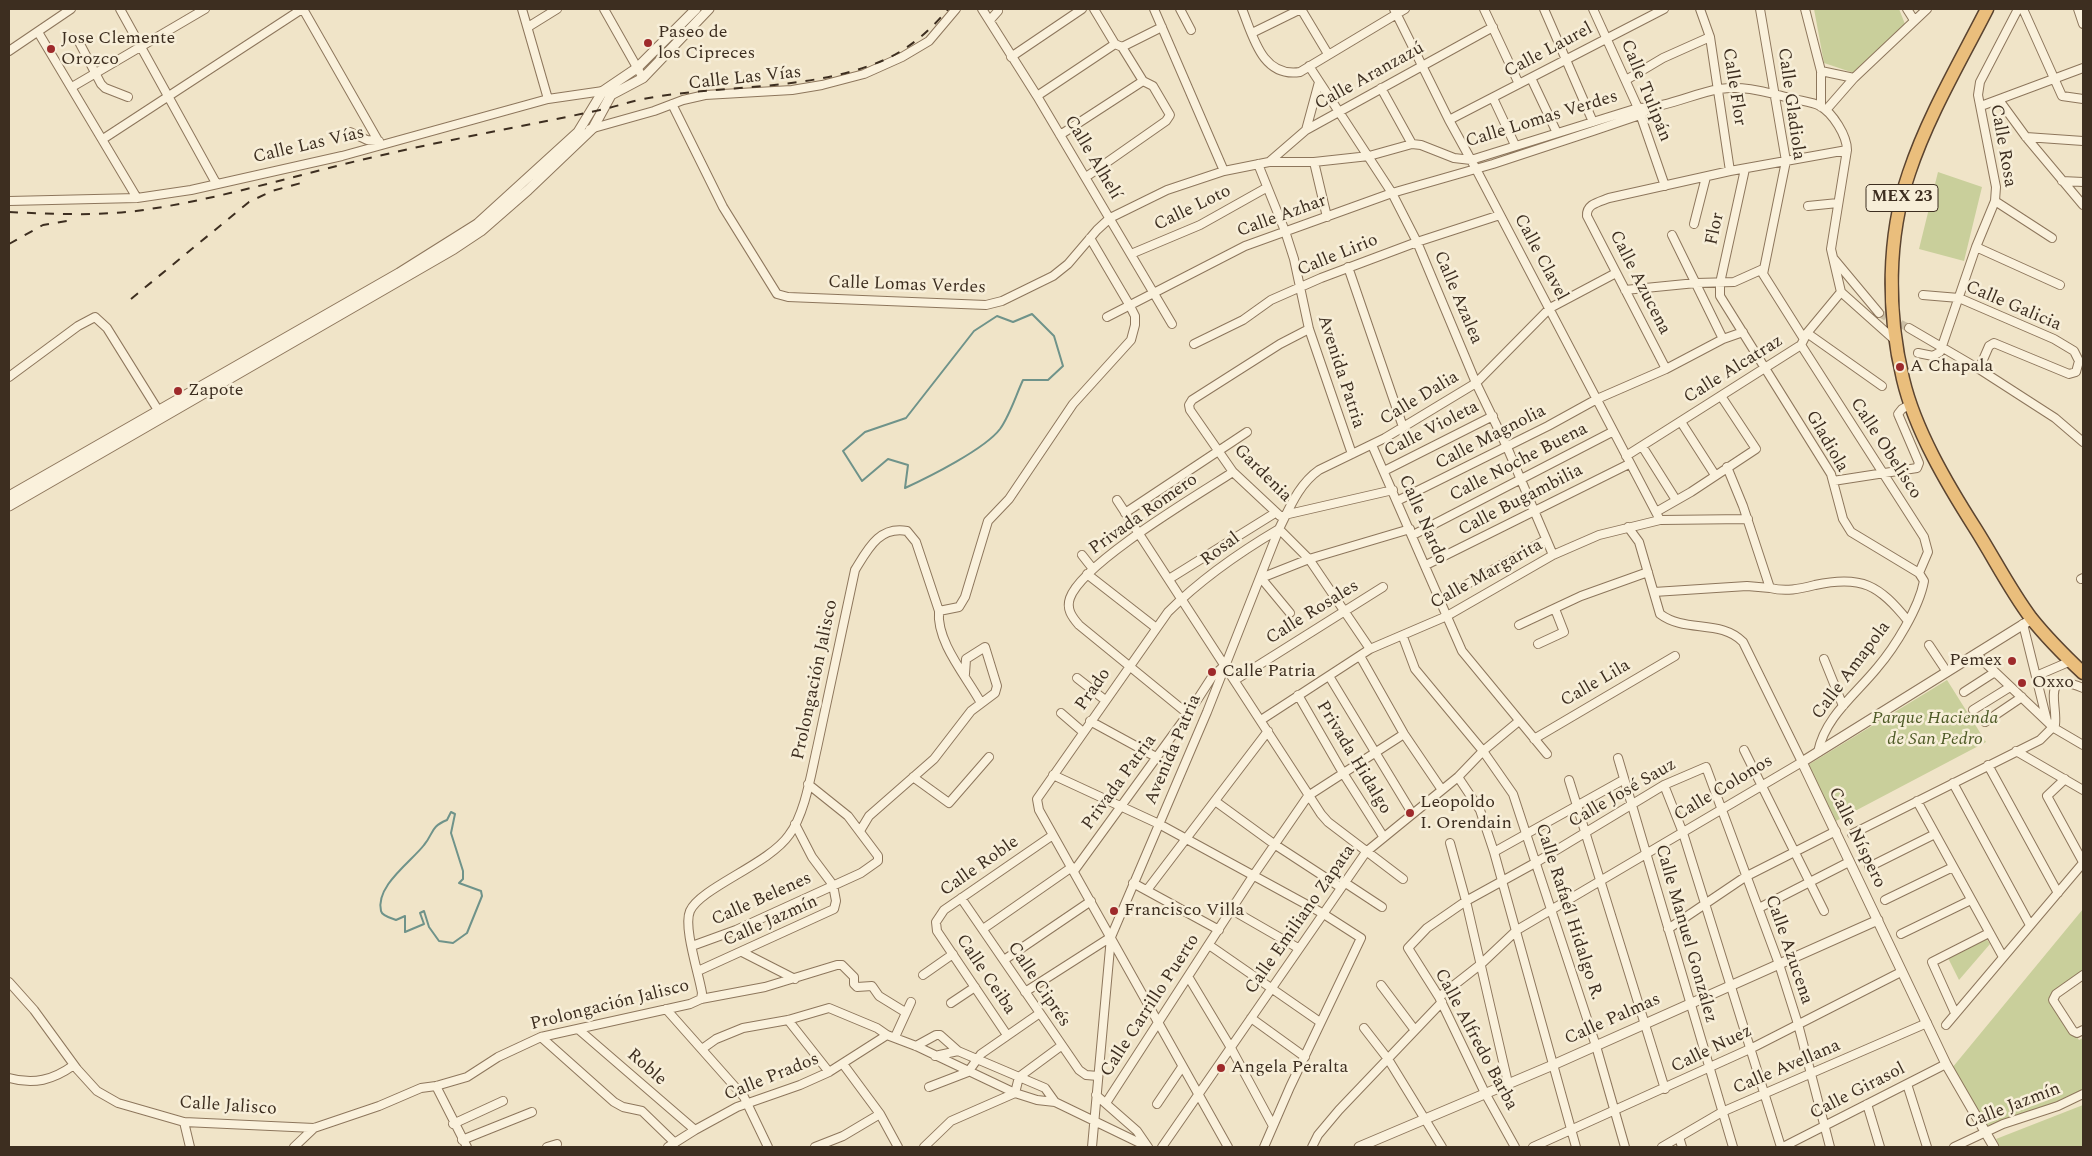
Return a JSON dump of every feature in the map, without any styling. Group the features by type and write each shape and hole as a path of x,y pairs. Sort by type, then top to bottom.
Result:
{"highway":[{"name":"MEX 23","path":"1987,9 1925,134 1909,172 1902,196 1893,254 1893,298 1897,342 1903,379 1911,404 1948,484 2028,622 2083,673"}],"street":[{"path":"9,51 71,9"},
{"path":"120,9 216,183"},
{"path":"72,87 205,9"},
{"path":"103,139 169,98 303,9 380,143"},
{"path":"522,9 548,99"},
{"path":"528,27 557,9"},
{"path":"604,9 643,78"},
{"path":"9,496 450,243 477,224 578,132 607,93 637,68 696,9"},
{"path":"9,506 454,249 481,231 528,190 593,128 607,93 643,78 709,9"},
{"name":"Calle Las Vías","path":"578,132 705,95 792,90 822,85 864,74 902,57 929,41 956,9"},
{"name":"Calle Alhelí","path":"982,9 1086,177 1172,324"},
{"path":"990,20 997,9"},
{"path":"1011,57 1082,9"},
{"path":"1086,177 1170,117 1152,86 1144,81 1094,9"},
{"path":"1154,9 1224,171"},
{"path":"1180,9 1191,30"},
{"path":"1242,9 1267,63 1292,73 1300,72 1395,11 1406,9"},
{"path":"1252,33 1301,9 1328,54"},
{"path":"1484,9 1519,84"},
{"path":"1544,9 1567,58 1593,122"},
{"name":"Calle Tulipán","path":"1593,9 1608,37 1639,111 1665,186"},
{"name":"Calle Laurel","path":"1449,120 1664,9"},
{"name":"Calle Flor","path":"1700,9 1710,37 1730,171"},
{"name":"Calle Gladiola","path":"1760,9 1786,161 1763,269"},
{"path":"1805,9 1821,71 1824,109 1845,138 1847,150 1831,249 1841,292 1897,342"},
{"path":"1907,9 1914,20"},
{"path":"1824,109 1926,9"},
{"name":"Calle Rosa","path":"1941,347 1976,247 1996,201 1996,187 1978,95 1980,82 2018,9"},
{"path":"2023,9 2062,96 2083,99"},
{"path":"2078,9 2083,24"},
{"name":"Calle Clavel","path":"1395,11 1449,120 1472,160 1597,399 1612,432 1660,520"},
{"path":"1037,96 1119,46 1162,26"},
{"name":"Calle Aranzazú","path":"1269,162 1306,130 1492,27"},
{"path":"38,32 137,198"},
{"path":"1626,80 1663,58 1710,37"},
{"path":"79,42 105,88 128,97"},
{"name":"Calle Azalea","path":"1309,66 1392,193 1417,242 1476,383 1507,447 1553,555"},
{"path":"1981,106 2083,68"},
{"path":"1821,71 1854,78"},
{"path":"1531,78 1557,133"},
{"path":"1060,134 1144,81"},
{"path":"1306,130 1319,82"},
{"name":"Calle Lomas Verdes","path":"672,104 733,225 773,289 782,296 986,305 1009,299 1053,276 1068,264 1110,218 1167,190 1224,171 1269,162 1314,162 1369,156 1412,144 1421,145 1454,158 1472,160 1593,122 1718,89 1739,87 1760,89 1824,109"},
{"path":"1381,88 1412,144"},
{"name":"Calle Las Vías","path":"9,201 137,198 191,190 342,156 380,143 548,99 607,93"},
{"path":"1493,98 1515,145"},
{"path":"1999,100 2026,137 2083,205"},
{"name":"Calle Lomas Verdes","path":"1476,168 1639,111"},
{"path":"350,132 366,140 380,143"},
{"path":"2026,137 2083,141"},
{"path":"1665,186 1730,171 1847,150"},
{"path":"1314,162 1328,217"},
{"name":"Avenida Patria","path":"1092,1147 1111,937 1226,665 1286,516 1310,477 1352,454 1310,328 1299,288 1294,259 1285,231 1266,188 1258,164"},
{"name":"Calle Azhar","path":"1107,317 1226,255 1285,231 1392,193 1476,168"},
{"name":"Flor","path":"1720,296 1720,283 1745,169"},
{"path":"1694,224 1706,177"},
{"path":"2062,181 2083,182"},
{"name":"Calle Azucena","path":"1665,186 1609,198 1590,206 1587,210 1587,216 1666,369"},
{"name":"Calle Loto","path":"1131,254 1200,225 1266,188"},
{"path":"1996,201 2052,238"},
{"path":"1808,206 1838,203"},
{"name":"Calle Lirio","path":"1194,344 1244,320 1271,300 1348,267 1500,215"},
{"path":"1672,235 1685,265 1696,283 1723,339"},
{"path":"982,703 946,644 938,623 939,611 952,610 963,604 988,521 1009,499 1073,404 1130,340 1135,325 1135,316 1130,306 1090,238"},
{"path":"1976,247 2060,285"},
{"path":"1832,257 1879,313"},
{"path":"1348,267 1403,427"},
{"path":"1625,290 1696,283 1720,283 1742,279 1763,269 1766,280 1804,339 1882,386"},
{"name":"Calle Dalia","path":"1352,454 1372,445 1476,383 1550,308 1616,273"},
{"name":"Calle Alcatraz","path":"1628,460 1642,446 1765,368 1804,339 1841,292"},
{"name":"Calle Galicia","path":"1923,295 1959,298 2054,339 2074,351 2079,361 2076,372 2069,374 1994,343 1989,346 1979,368"},
{"name":"Gladiola","path":"1720,296 1833,481 1843,519 1851,532 1919,573 1924,581"},
{"path":"9,378 78,326 95,318 107,328 158,410"},
{"name":"Gardenia","path":"1286,516 1275,513 1233,472 1190,410 1189,405 1192,400 1280,344 1310,328"},
{"path":"1909,328 1979,368 2082,436"},
{"name":"Calle Magnolia","path":"1397,501 1507,447 1597,399 1666,369 1723,339 1743,332"},
{"name":"Calle Obelisco","path":"1804,339 1883,475 1927,544 1928,552 1919,573"},
{"path":"1918,353 1933,356 1940,352 1941,347"},
{"path":"1656,512 1756,449 1722,396"},
{"path":"1833,481 1883,475 1914,469 1919,465 1898,414 1902,409 1911,404"},
{"name":"Calle Violeta","path":"1384,471 1493,416"},
{"path":"1681,422 1715,475"},
{"path":"1125,513 1247,432"},
{"name":"Calle Noche Buena","path":"1260,578 1309,559 1411,532 1612,432"},
{"name":"Calle Nardo","path":"1372,445 1441,599 1462,651 1547,754"},
{"path":"1642,446 1676,500"},
{"name":"Calle Bugambilia","path":"1426,565 1534,511 1628,460"},
{"path":"1727,467 1748,519 1770,588"},
{"name":"Privada Romero","path":"1129,666 1074,619 1068,605 1075,588 1090,572 1138,534 1233,472"},
{"path":"1286,516 1393,490"},
{"path":"1117,500 1226,665 1308,796 1328,822 1403,879"},
{"path":"1170,579 1275,513"},
{"name":"Calle Margarita","path":"1261,720 1370,649 1403,637 1447,616 1553,555 1599,535 1660,520 1748,519"},
{"path":"1628,528 1639,542 1654,592 1747,586 1792,590 1833,581 1850,580 1867,583 1882,592 1908,621"},
{"path":"1280,529 1309,559 1370,649"},
{"name":"Rosal","path":"1182,598 1254,544 1280,529"},
{"name":"Prolongación Jalisco","path":"436,1086 467,1077 498,1057 541,1037 690,1004 701,999 698,970 688,917 695,903 769,855 788,837 795,824 808,784 854,570 878,539 891,530 908,531 916,542 939,611"},
{"path":"1441,599 1545,540"},
{"path":"1082,555 1090,572 1156,627"},
{"path":"1519,625 1581,596 1648,572"},
{"path":"1260,578 1290,613"},
{"name":"Calle Amapola","path":"1818,752 1821,737 1843,706 1878,667 1908,621 1924,581"},
{"name":"Calle Rosales","path":"1235,680 1343,610 1383,587"},
{"name":"Calle Níspero","path":"1654,592 1656,608 1662,616 1680,623 1730,631 1743,642 1946,1064 1994,1147"},
{"name":"Prado","path":"1054,835 1037,803 1039,796 1071,754 1090,721 1156,627 1182,598"},
{"path":"1538,644 1564,632 1555,609"},
{"path":"2028,622 2036,676 2047,722"},
{"name":"Calle Colonos","path":"1312,1147 1318,1135 1339,1110 1388,1059 1440,999 1517,930 1802,762 2028,622"},
{"name":"Calle Rafaél Hidalgo R.","path":"1403,637 1415,670 1483,751 1513,794 1596,1046 1625,1147"},
{"path":"1929,645 1947,672"},
{"path":"860,831 869,816 934,759 962,725 966,717 995,693 997,686 985,647 966,659 965,674"},
{"path":"1976,654 2054,728 2083,745"},
{"path":"1360,656 1404,734 1442,790"},
{"name":"Calle Lila","path":"1534,739 1674,656"},
{"path":"1824,659 1843,706"},
{"path":"2036,676 2071,661"},
{"name":"Privada Patria","path":"983,929 1073,869 1122,806 1212,677 1226,665"},
{"path":"1129,666 1188,714"},
{"path":"1964,692 1995,672"},
{"path":"1329,676 1412,813"},
{"path":"1077,678 1105,700"},
{"path":"1852,834 2040,740 2054,728 2056,721 2052,703 2054,690 2059,685 2067,683 2083,688"},
{"path":"1973,710 2010,687"},
{"name":"Privada Hidalgo","path":"1298,695 1343,773 1383,836"},
{"path":"1985,722 2022,697"},
{"path":"1061,713 1083,732"},
{"path":"1090,721 1156,757"},
{"name":"Calle Emiliano Zapata","path":"1162,1147 1197,1093 1231,1048 1322,913 1366,852 1383,836 1458,777 1483,751 1519,721"},
{"path":"1147,890 1268,731"},
{"name":"Calle Carrillo Puerto","path":"1106,1103 1189,978 1274,844 1308,796 1404,734"},
{"path":"1744,750 1760,786 1824,912"},
{"path":"2016,751 2083,790"},
{"path":"913,777 949,804 989,757"},
{"name":"Calle Manuel González","path":"1618,758 1622,780 1647,853 1689,1003 1733,1147"},
{"path":"1988,765 2058,893"},
{"name":"Calle Azucena","path":"1706,767 1745,877 1759,908 1779,964 1798,1024 1830,1147"},
{"name":"Calle José Sauz","path":"1408,948 1427,928 1466,901 1535,863 1664,785 1706,767"},
{"path":"1054,775 1159,824 1322,913 1361,938 1320,1022 1264,1147"},
{"path":"1458,777 1480,810 1503,880 1576,1147"},
{"path":"1946,1025 2083,863 2047,796 2065,779"},
{"path":"1569,780 1587,832 1665,1089"},
{"path":"1494,852 1622,780"},
{"path":"1953,783 2030,925"},
{"path":"808,784 853,822 879,860 861,873 833,885"},
{"path":"1664,785 1683,833 1704,905 1752,1048 1764,1093 1782,1147"},
{"path":"1215,801 1274,844 1382,907"},
{"path":"1917,801 2003,957"},
{"path":"853,822 869,816"},
{"name":"Calle Belenes","path":"692,946 736,930 833,885 812,857 795,824"},
{"path":"1668,929 1745,877 1836,832"},
{"path":"1869,867 1935,834"},
{"path":"1054,835 1228,1147"},
{"name":"Calle Roble","path":"937,931 936,922 940,916 962,898 1054,835"},
{"path":"1450,843 1466,901 1508,1083"},
{"path":"1759,908 1849,862"},
{"path":"1885,900 1953,866"},
{"path":"1133,883 1219,930"},
{"name":"Calle Jazmín","path":"698,970 742,952 834,909 836,902 833,885"},
{"name":"Calle Ciprés","path":"962,898 1061,1046 1082,1073 1098,1076"},
{"path":"1901,934 1971,900"},
{"path":"1004,960 1091,901"},
{"path":"1232,910 1298,948"},
{"name":"Calle Palmas","path":"1359,1147 1553,1065 1878,920"},
{"name":"Calle Ceiba","path":"937,931 1007,1035"},
{"path":"1956,1013 1932,962 1989,933"},
{"path":"1025,992 1111,937"},
{"path":"1210,945 1320,1022"},
{"name":"Calle Alfredo Barba","path":"1408,948 1440,999 1485,1093 1515,1147"},
{"path":"742,952 795,979"},
{"path":"923,975 953,954"},
{"path":"701,999 765,987 840,965 854,977 854,984 857,987 872,986 880,996 905,1012"},
{"name":"Calle Nuez","path":"1534,1147 1709,1069 1901,972"},
{"path":"2083,975 2056,994 2053,1000 2074,1032 2077,1033 2083,1030"},
{"path":"1189,978 1231,1048 1273,1126"},
{"name":"Calle Jalisco","path":"9,982 34,1010 74,1065 97,1091 118,1103 184,1122 314,1128 379,1106 407,1092 436,1086"},
{"path":"1381,985 1414,1029"},
{"path":"951,1003 975,987"},
{"path":"891,1036 911,1002"},
{"path":"702,1049 716,1039 743,1028 788,1020 829,1008 916,1046 1016,1094 1037,1100 1055,1102 1148,1147"},
{"path":"666,1009 740,1092 768,1147"},
{"path":"929,1087 968,1072 977,1059 1007,1035 1040,1013"},
{"path":"1251,1018 1305,1056"},
{"path":"788,1020 829,1072"},
{"name":"Calle Avellana","path":"1662,1147 1722,1112 1927,1023"},
{"path":"1364,1028 1388,1059 1442,1147"},
{"name":"Roble","path":"578,1029 694,1130"},
{"path":"916,1046 936,1035 940,1035 958,1051 1045,1088 1055,1102"},
{"name":"Calle Prados","path":"672,1145 694,1130 746,1104 800,1086 829,1072 891,1036"},
{"path":"541,1037 614,1102 623,1108 642,1111 672,1145"},
{"path":"1016,1094 1019,1077 1061,1046"},
{"path":"935,1056 958,1051"},
{"path":"977,1059 978,1066 985,1080"},
{"path":"843,1064 880,1114 898,1147"},
{"name":"Calle Girasol","path":"1782,1147 1946,1064"},
{"path":"9,1078 23,1082 44,1080 74,1065"},
{"path":"1157,1104 1182,1067"},
{"path":"1907,1084 1927,1147"},
{"path":"436,1086 467,1147"},
{"path":"924,1147 945,1125 1016,1094"},
{"name":"Calle Jazmín","path":"1954,1147 1985,1133 2058,1106 2083,1094"},
{"path":"1096,1095 1137,1130 1148,1147"},
{"path":"454,1124 503,1100"},
{"path":"1867,1104 1880,1147"},
{"path":"462,1140 532,1112"},
{"path":"815,1147 843,1136 880,1114"},
{"path":"184,1122 190,1147"},
{"path":"294,1126 297,1146"},
{"path":"297,1146 314,1128"},
{"path":"1679,1137 1682,1147"},
{"path":"548,1147 557,1144"}],"green space":[{"path":"1814,9 1899,9 1905,24 1854,73 1824,63"},
{"path":"1938,172 1982,187 1964,261 1919,249"},
{"name":"Parque Hacienda de San Pedro","path":"1947,680 1986,742 1836,821 1808,765"},
{"path":"2083,909 2083,976 2054,995 2054,1002 2079,1040 2083,1038 2083,1093 1989,1131 1952,1068"},
{"path":"1986,938 1990,944 1959,980 1948,958"},
{"path":"2083,1105 2083,1147 2000,1147 1996,1139"}],"waterway":[{"path":"1032,314 1054,336 1063,366 1048,380 1023,380 1007,418 993,437 970,454 905,488 908,465 888,459 862,481 843,451 865,432 906,418 974,331 997,316 1013,322 1032,314"},
{"path":"451,812 455,814 451,833 463,871 463,879 459,883 481,891 482,896 467,933 453,943 439,941 429,927 424,911 420,913 424,924 405,932 405,916 396,920 385,916 381,911 381,902 389,883 424,845 435,828 447,820 451,812"}],"tunnel":[{"path":"1879,313 1909,328"}],"railway":[{"path":"9,212 104,214 164,207 221,195 391,153 600,110 643,99 673,94 765,86 826,77 855,70 893,56 919,38 948,9"},
{"path":"131,299 249,202 272,191 301,183"},
{"path":"9,244 43,225 72,220"}],"place":[{"name":"Paseo de los Cipreces","path":"648,43"},
{"name":"Jose Clemente Orozco","path":"51,49"},
{"name":"A Chapala","path":"1900,367"},
{"name":"Zapote","path":"178,391"},
{"name":"Pemex","path":"2012,661"},
{"name":"Calle Patria","path":"1212,672"},
{"name":"Oxxo","path":"2022,683"},
{"name":"Leopoldo I. Orendain","path":"1410,813"},
{"name":"Francisco Villa","path":"1114,911"},
{"name":"Angela Peralta","path":"1221,1068"}]}
